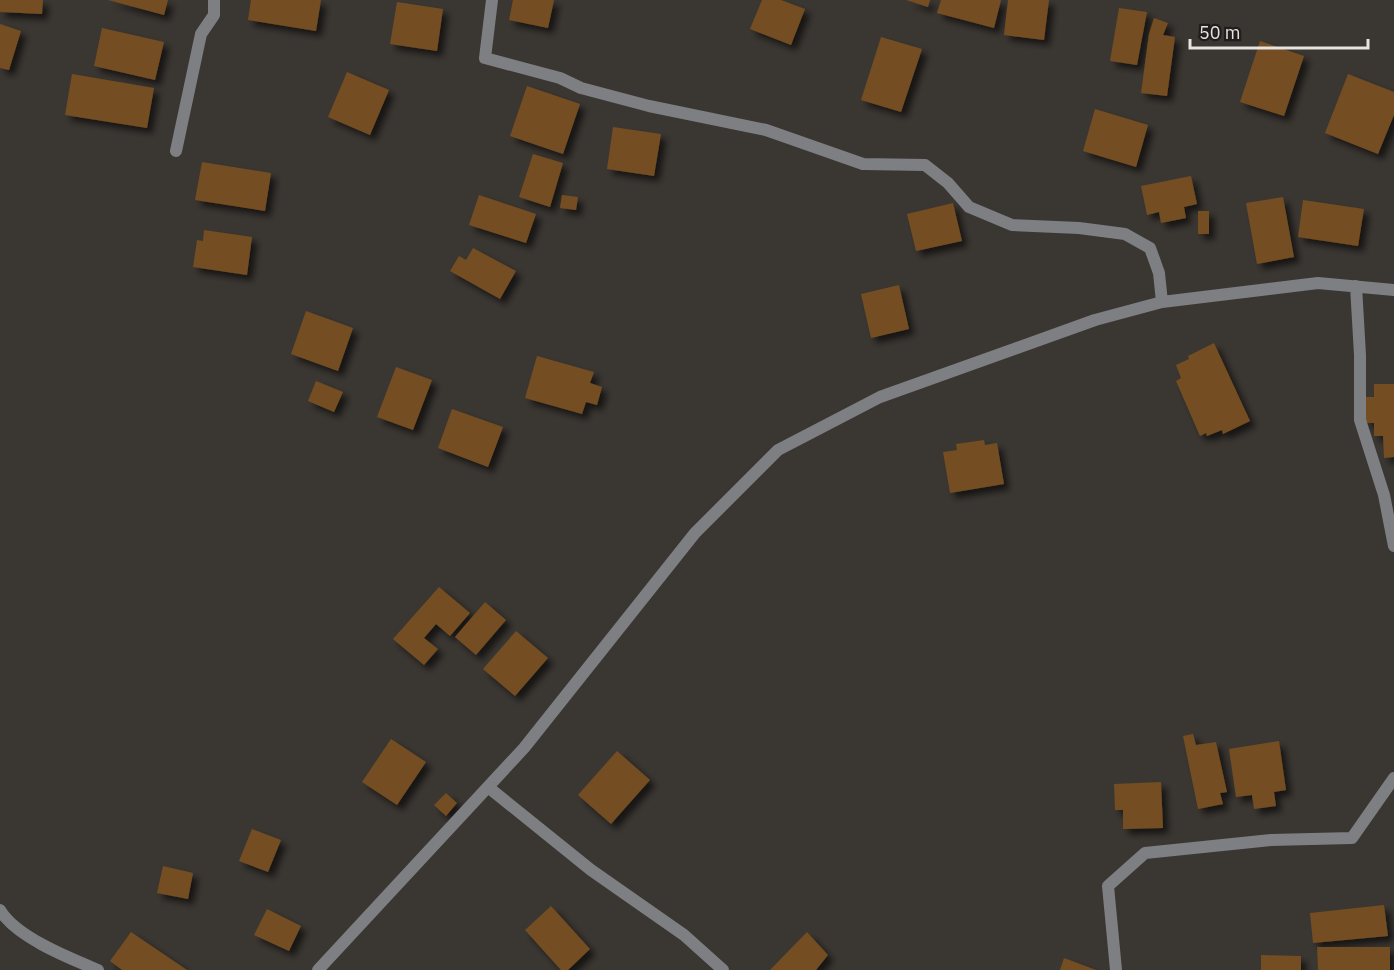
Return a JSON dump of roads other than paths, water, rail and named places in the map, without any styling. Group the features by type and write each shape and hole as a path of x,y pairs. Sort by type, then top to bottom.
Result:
{"street":[{"path":"176,152 201,34 213,15 214,0"},
{"path":"492,0 485,58 560,78 581,88 649,106 766,130 863,164 925,165 948,183 969,207 1012,225 1079,228 1125,234 1150,248 1160,273 1162,302"},
{"path":"318,970 524,748 694,533 778,450 879,397 1095,320 1162,302 1318,283 1394,290"},
{"path":"1356,286 1360,355 1360,420 1384,495 1394,546"},
{"path":"1116,970 1108,886 1144,853 1271,840 1352,838 1394,778"},
{"path":"488,787 591,870 684,935 723,970"},
{"path":"0,910 6,920 56,952 98,970"}]}
